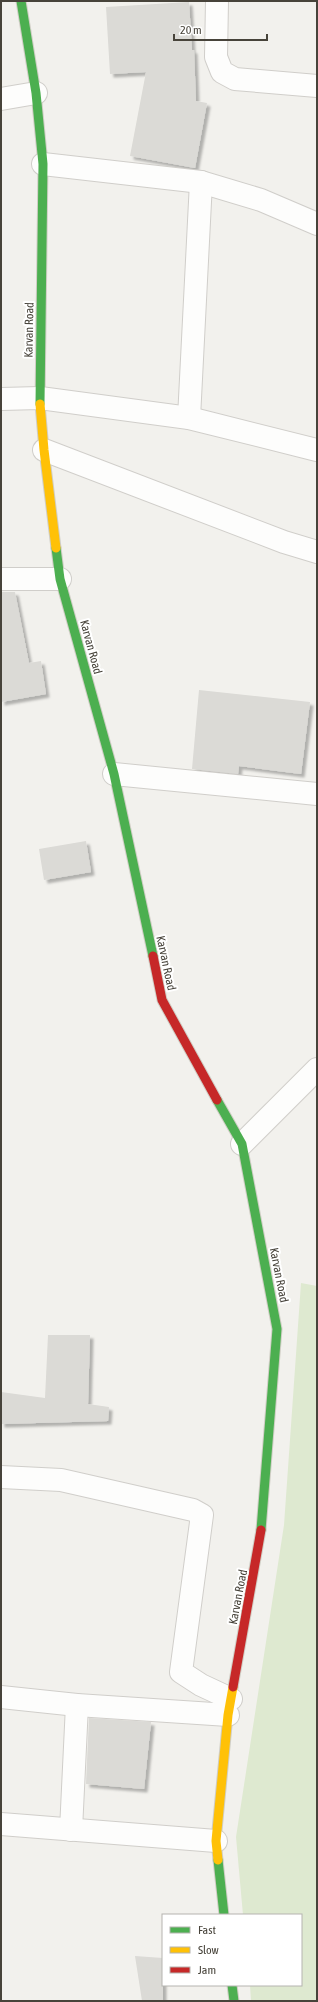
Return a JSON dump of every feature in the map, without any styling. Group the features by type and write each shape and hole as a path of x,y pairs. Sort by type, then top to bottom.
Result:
{"street":[{"name":"Karvan Road","path":"21,1 36,93 43,164 40,398 44,450 60,578 114,774 162,1000 242,1144 277,1329 261,1535 229,1707 216,1841 224,1914"},
{"path":"217,1 216,57 222,72 235,79 317,86"},
{"path":"1,99 36,93"},
{"path":"43,164 201,182 261,200 317,224"},
{"path":"189,418 201,182"},
{"path":"1,399 40,398 189,418 317,450"},
{"path":"44,450 284,542 317,552"},
{"path":"1,579 60,578"},
{"path":"114,774 317,794"},
{"path":"242,1144 317,1069"},
{"path":"1,1477 61,1480 193,1510 202,1515 181,1672 201,1685 229,1707"},
{"path":"1,1697 77,1705 229,1707"},
{"path":"71,1830 77,1705"},
{"path":"1,1824 216,1841"},
{"path":"232,1986 234,2001"}],"green space":[{"path":"301,1283 317,1286 317,2001 251,2001 250,1986 302,1986 302,1914 243,1914 236,1837 284,1525"}],"building":[{"path":"189,2 192,50 194,50 196,101 207,103 195,168 130,156 146,72 110,74 106,7"},
{"path":"1,592 15,592 29,663 41,661 46,694 1,702"},
{"path":"199,690 310,702 301,774 239,766 238,774 192,769"},
{"path":"86,841 91,872 44,880 39,849"},
{"path":"48,1335 90,1335 88,1404 109,1407 108,1421 1,1424 1,1392 45,1398"},
{"path":"89,1718 151,1722 144,1789 86,1784"},
{"path":"135,1956 162,1958 163,2001 142,2001"}],"traffic: fast":[{"path":"21,1 36,93 43,164 40,404"},
{"path":"56,548 60,579 114,774 153,956"},
{"path":"217,1100 242,1144 277,1329 261,1530"},
{"path":"218,1860 224,1914"},
{"path":"232,1986 234,2001"}],"traffic: slow":[{"path":"40,404 56,548"},
{"path":"218,1860 216,1841 228,1715 233,1687"}],"traffic: jam":[{"path":"153,956 162,1000 217,1100"},
{"path":"233,1687 261,1530"}]}
